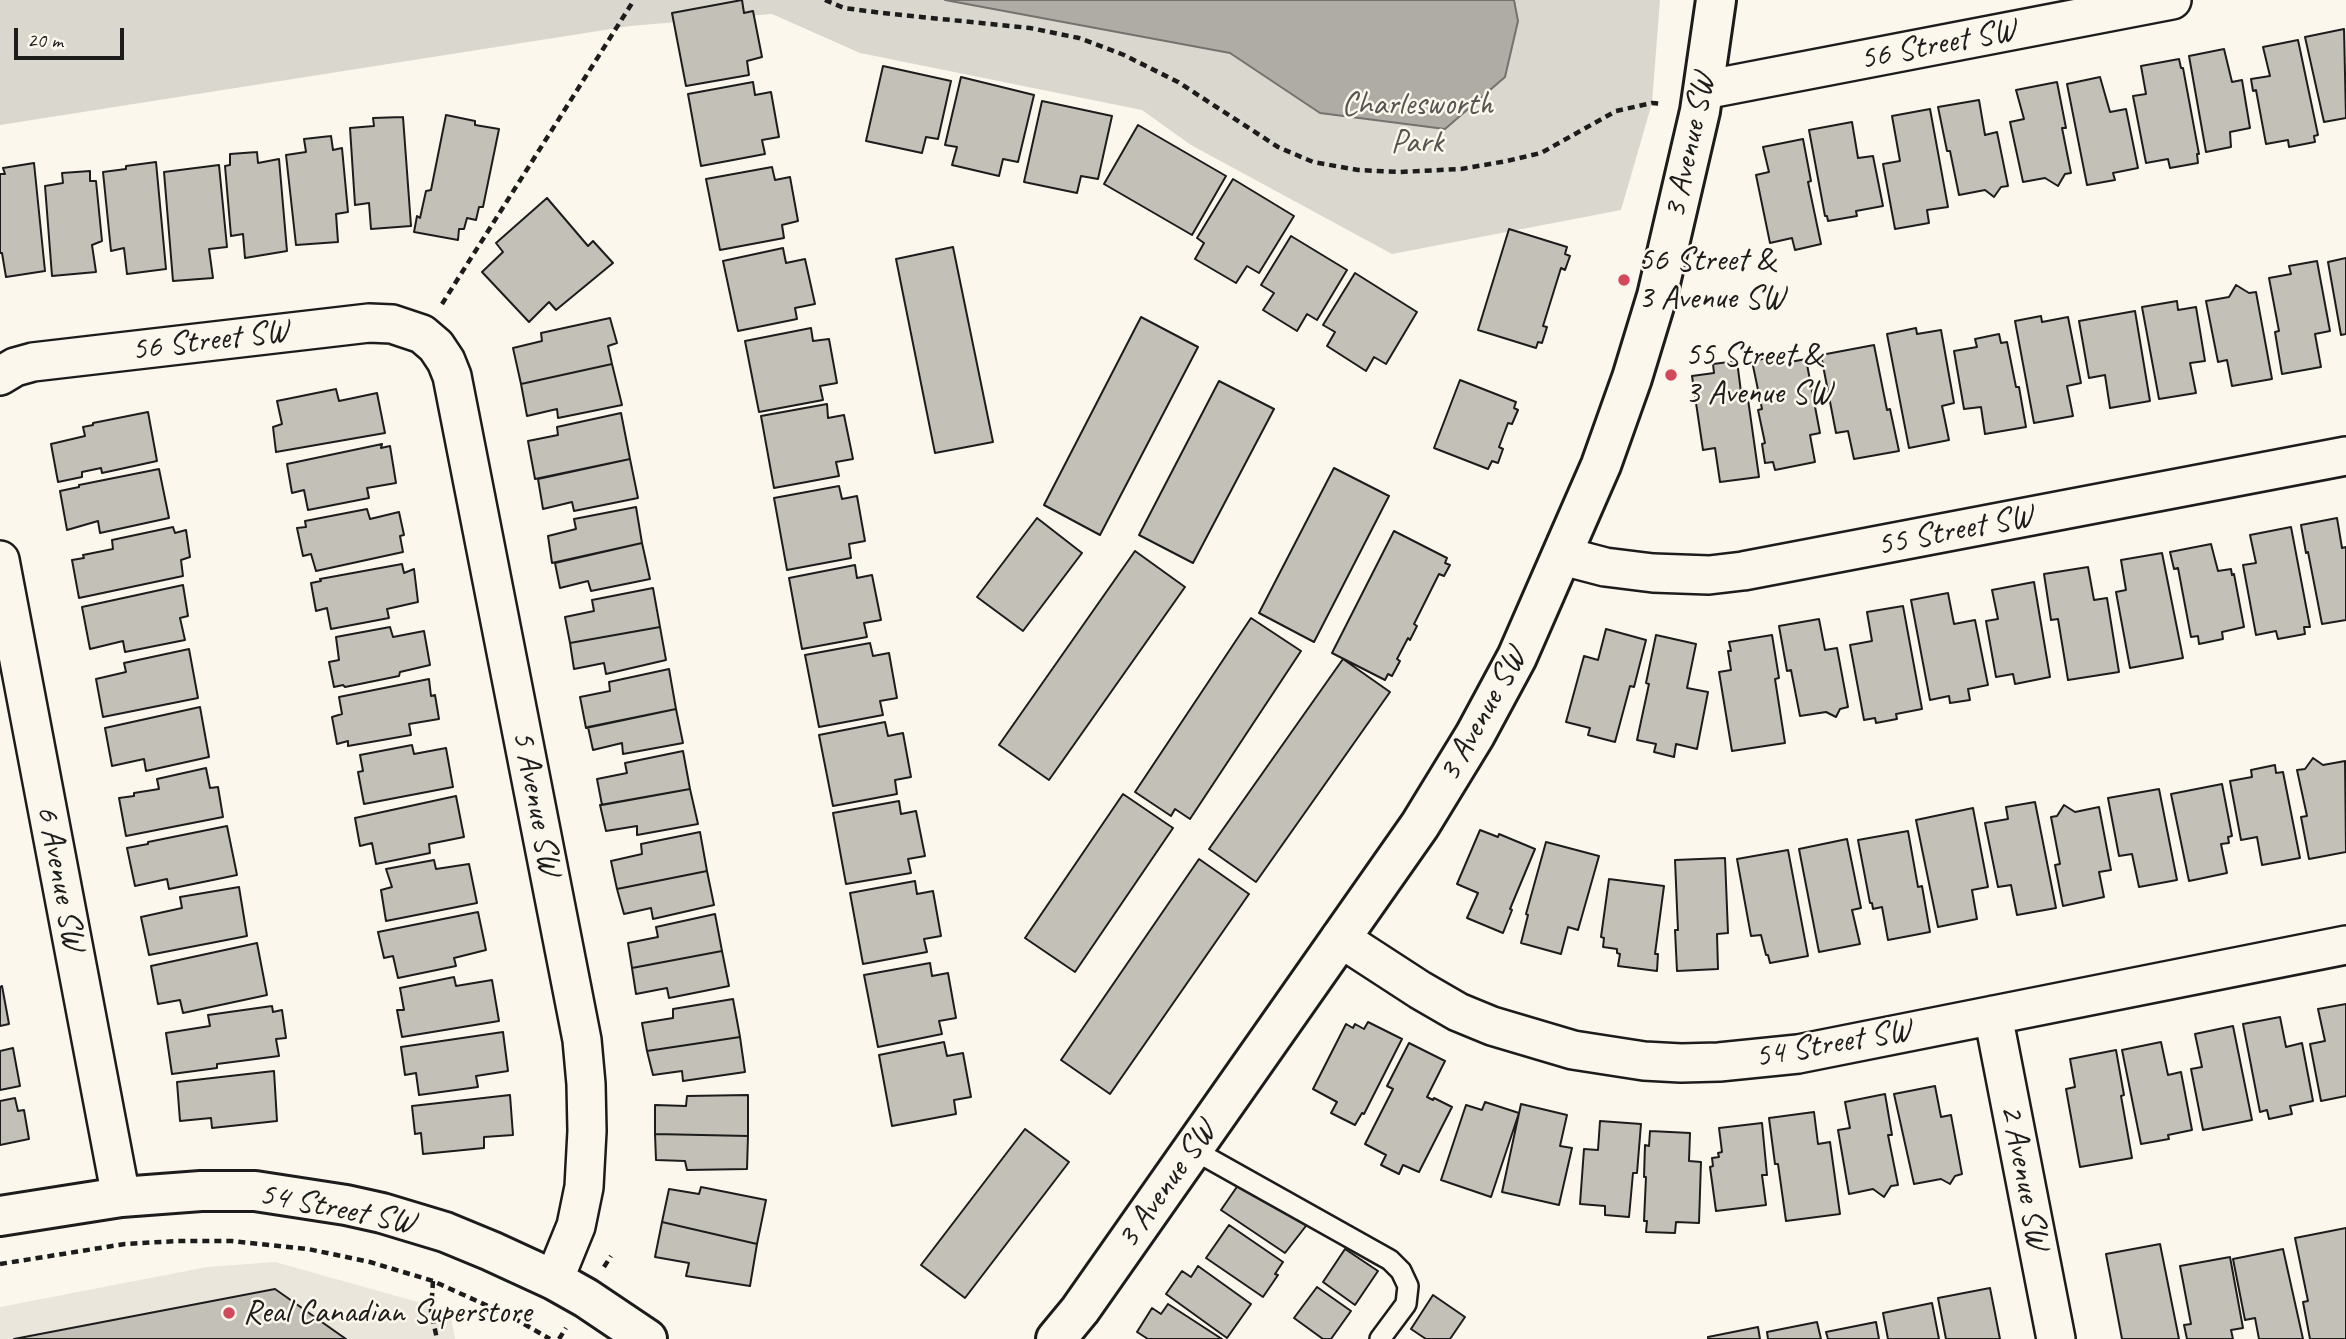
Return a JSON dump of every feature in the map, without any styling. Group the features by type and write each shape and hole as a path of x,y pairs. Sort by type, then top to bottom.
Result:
{"street":[{"name":"3 Avenue SW","path":"1056,1339 1080,1310 1420,825 1475,734 1517,657 1601,465 1657,296 1704,90 1716,0"},
{"name":"56 Street SW","path":"1704,90 2172,0"},
{"name":"56 Street SW","path":"0,376 15,367 33,362 369,323 392,324 422,334"},
{"name":"5 Avenue SW","path":"422,334 436,346 452,376 582,1040 587,1131 584,1187 576,1226 554,1280"},
{"name":"55 Street SW","path":"1563,556 1605,567 1653,573 1709,575 1743,571 2346,457"},
{"name":"6 Avenue SW","path":"0,560 121,1197"},
{"name":"54 Street SW","path":"1340,938 1420,990 1458,1012 1492,1026 1573,1050 1644,1061 1719,1062 1798,1054 2346,945"},
{"name":"2 Avenue SW","path":"1993,1015 2056,1339"},
{"name":"54 Street SW","path":"0,1216 121,1197 189,1191 255,1191 346,1205 445,1232 491,1251 554,1280 647,1339"}],"lane":[{"path":"1192,1149 1390,1260 1401,1271 1408,1286 1406,1304 1380,1339"}],"path":[{"path":"422,334 634,0"},
{"path":"825,0 844,8 1030,28 1079,38 1124,55 1178,82 1278,147 1312,162 1358,170 1400,172 1461,169 1507,161 1541,153 1616,111 1652,103 1668,105"},
{"path":"0,1264 125,1244 232,1241 308,1249 369,1262 433,1281 512,1317 550,1339"},
{"path":"433,1281 431,1311 437,1339"}],"shaded area":[{"path":"945,0 1514,0 1518,21 1505,77 1445,129 1320,113 1230,53"},
{"path":"275,1262 450,1311 455,1339 0,1339 0,1307 207,1267"}],"green space":[{"name":"Charlesworth Park","path":"0,0 1660,0 1652,103 1621,210 1392,254 1191,145 1142,110 860,53 772,14 630,26 0,125"}],"building":[{"path":"742,0 744,13 753,11 762,57 747,61 749,75 686,86 672,13"},
{"path":"2344,29 2346,118 2324,122 2305,37"},
{"path":"2298,40 2318,135 2314,136 2315,142 2289,147 2288,140 2266,144 2256,90 2253,91 2251,79 2270,76 2263,47"},
{"path":"2224,49 2232,82 2242,80 2250,128 2230,132 2231,147 2206,152 2189,56"},
{"path":"2179,59 2199,154 2198,163 2170,168 2168,159 2146,163 2133,96 2146,94 2141,66"},
{"path":"883,66 951,81 938,139 926,137 922,153 866,141"},
{"path":"961,77 1034,95 1018,162 1003,159 999,176 952,165 957,147 945,145"},
{"path":"2100,77 2110,112 2126,109 2138,168 2113,173 2115,180 2087,185 2067,84"},
{"path":"753,82 755,95 771,92 779,137 762,140 765,154 701,166 688,94"},
{"path":"2057,82 2071,173 2065,174 2058,186 2045,178 2023,182 2010,122 2024,119 2016,90"},
{"path":"1979,100 1985,135 1997,132 2008,186 2001,187 1994,197 1985,190 1959,195 1938,107"},
{"path":"1042,101 1112,116 1098,179 1081,176 1077,193 1024,182"},
{"path":"1930,109 1948,207 1927,210 1929,223 1895,229 1883,164 1900,161 1892,116"},
{"path":"446,115 475,121 475,125 499,129 483,207 479,207 476,220 467,218 464,229 459,229 458,240 414,232 426,191 431,190"},
{"path":"403,117 411,226 371,229 369,203 355,205 350,128 374,126 373,118"},
{"path":"1852,122 1858,158 1873,156 1883,206 1856,211 1857,216 1828,221 1809,130"},
{"path":"1138,125 1226,176 1192,235 1104,184"},
{"path":"331,136 333,150 342,148 348,212 336,214 338,242 296,245 286,155 306,152 304,139"},
{"path":"1803,139 1811,181 1808,182 1821,244 1795,250 1792,238 1770,243 1756,175 1769,172 1763,147"},
{"path":"257,152 258,163 279,159 287,251 245,258 243,234 231,236 225,166 230,165 230,154"},
{"path":"156,162 166,269 127,274 124,248 111,251 103,172"},
{"path":"34,163 45,271 6,277 0,253 0,174 5,174 3,168"},
{"path":"219,165 227,247 209,249 213,278 173,281 164,172"},
{"path":"772,167 775,180 790,177 798,221 782,225 784,238 720,250 706,179"},
{"path":"90,171 90,181 96,181 102,241 92,245 96,272 52,276 45,186 63,183 62,173"},
{"path":"1233,179 1294,216 1259,273 1247,266 1236,283 1195,259 1204,243 1197,238"},
{"path":"547,198 588,246 593,241 613,263 556,310 549,302 529,322 482,272 503,252 496,243"},
{"path":"1509,229 1567,247 1565,254 1570,256 1565,270 1561,268 1543,326 1547,327 1542,343 1538,342 1536,348 1478,330"},
{"path":"1291,236 1347,270 1317,320 1307,314 1297,331 1263,310 1274,293 1261,285"},
{"path":"953,247 993,442 935,453 896,259"},
{"path":"783,248 786,263 805,259 815,304 795,308 797,319 738,331 723,261"},
{"path":"2346,258 2346,334 2341,335 2328,262"},
{"path":"2317,261 2330,331 2315,334 2321,367 2282,374 2275,332 2279,331 2269,278 2291,274 2289,266"},
{"path":"1355,273 1417,312 1386,364 1374,357 1366,371 1327,346 1335,332 1323,325"},
{"path":"2236,285 2249,293 2256,292 2272,379 2232,386 2227,360 2218,362 2206,301 2229,297"},
{"path":"2177,301 2178,310 2196,307 2205,361 2190,363 2196,393 2159,399 2142,307"},
{"path":"2135,311 2150,401 2110,408 2105,375 2089,378 2079,321"},
{"path":"2041,316 2042,322 2068,317 2081,383 2067,386 2073,416 2034,423 2015,321"},
{"path":"1141,317 1198,347 1100,535 1044,505"},
{"path":"610,318 617,343 608,346 612,364 521,384 513,348 542,341 541,333"},
{"path":"811,328 813,341 829,339 837,383 820,386 823,400 759,412 745,341"},
{"path":"1916,328 1917,334 1941,330 1954,403 1942,406 1949,440 1909,448 1887,334"},
{"path":"1999,334 2001,343 2007,342 2026,427 1985,434 1981,407 1964,409 1954,351 1977,347 1975,339"},
{"path":"1874,345 1887,410 1890,409 1899,451 1854,459 1848,431 1836,433 1821,355"},
{"path":"1783,355 1785,363 1806,359 1820,433 1810,435 1815,462 1775,470 1773,462 1765,463 1762,444 1765,443 1758,410 1762,409 1752,361"},
{"path":"1737,361 1741,392 1747,392 1759,477 1720,482 1715,448 1703,450 1692,376 1714,373 1713,364"},
{"path":"612,364 622,405 558,418 557,409 527,416 521,384"},
{"path":"1460,380 1516,402 1514,408 1518,410 1512,424 1508,423 1499,447 1503,449 1498,463 1492,461 1488,469 1434,448"},
{"path":"1219,381 1274,409 1193,563 1139,535"},
{"path":"336,389 339,401 377,393 385,433 276,452 273,427 282,424 277,401"},
{"path":"827,404 828,418 844,415 853,459 836,462 839,476 774,488 761,416"},
{"path":"148,412 157,461 102,473 101,468 82,472 82,477 58,482 51,444 85,436 83,427 93,423"},
{"path":"621,413 630,459 535,479 528,441 558,435 557,427"},
{"path":"382,444 381,448 390,446 396,483 367,488 369,498 308,510 304,490 292,493 287,464"},
{"path":"630,459 638,498 574,511 572,502 543,509 538,479"},
{"path":"1334,468 1389,496 1314,642 1259,613"},
{"path":"159,469 169,518 100,533 98,521 67,530 60,491"},
{"path":"839,486 842,499 857,496 865,541 849,544 851,558 787,570 774,498"},
{"path":"636,507 642,543 552,563 548,536 576,529 574,519"},
{"path":"367,509 370,519 399,512 404,535 400,536 403,552 316,571 311,554 303,556 297,528 306,527 305,521"},
{"path":"1037,518 1082,553 1023,631 977,597"},
{"path":"2337,518 2342,548 2346,547 2346,620 2322,624 2301,525"},
{"path":"173,527 175,533 186,530 190,557 181,560 183,576 79,598 72,560 113,549 112,540"},
{"path":"2291,527 2310,627 2304,627 2305,634 2278,639 2276,631 2256,635 2243,565 2256,563 2250,535"},
{"path":"1394,531 1447,558 1445,563 1450,565 1444,576 1439,574 1414,624 1417,626 1397,659 1400,661 1392,676 1388,674 1385,680 1332,653"},
{"path":"642,543 650,579 591,591 588,581 560,588 555,563"},
{"path":"2211,544 2218,571 2231,569 2232,575 2234,574 2244,627 2222,632 2223,639 2199,644 2198,636 2191,637 2178,568 2174,569 2170,552"},
{"path":"1135,551 1185,587 1049,780 999,745"},
{"path":"2162,553 2183,658 2130,668 2116,592 2126,590 2121,560"},
{"path":"402,564 404,573 414,569 418,602 387,609 389,618 331,629 327,608 316,611 311,583"},
{"path":"855,565 857,578 872,575 881,620 864,623 867,637 802,649 789,578"},
{"path":"2088,567 2094,600 2107,598 2119,672 2068,680 2058,619 2051,620 2044,574"},
{"path":"2034,582 2050,677 2015,684 2013,674 1996,677 1986,621 1998,619 1992,590"},
{"path":"183,585 188,616 180,618 185,640 125,652 123,641 90,649 82,607"},
{"path":"653,588 660,627 570,643 565,617 594,611 592,600"},
{"path":"1948,593 1954,624 1975,620 1988,685 1968,689 1970,700 1950,703 1949,696 1930,700 1911,600"},
{"path":"1903,606 1922,709 1896,714 1897,719 1876,723 1875,718 1864,720 1850,645 1872,641 1867,612"},
{"path":"1251,618 1301,651 1190,819 1175,809 1171,816 1135,792"},
{"path":"1819,619 1825,650 1837,648 1848,707 1840,709 1836,717 1826,712 1800,716 1791,670 1787,671 1779,626"},
{"path":"390,627 393,637 424,631 430,665 400,672 399,676 334,687 329,662 339,660 336,637"},
{"path":"660,627 666,660 606,674 604,663 574,669 570,643"},
{"path":"1606,629 1646,640 1634,687 1630,686 1615,742 1588,735 1590,728 1566,722 1584,656 1598,660"},
{"path":"1656,635 1696,644 1687,688 1708,692 1697,749 1676,744 1674,757 1654,752 1656,744 1637,740"},
{"path":"1772,635 1779,678 1775,679 1785,743 1732,751 1719,672 1731,670 1729,642"},
{"path":"870,643 873,656 889,653 897,698 880,701 883,715 819,727 805,655"},
{"path":"189,649 198,698 103,717 96,679 126,672 124,663"},
{"path":"1343,659 1390,692 1256,882 1209,849"},
{"path":"669,669 676,709 586,728 580,697 610,691 609,682"},
{"path":"429,679 431,696 435,695 439,719 409,724 411,735 348,746 348,741 337,744 332,717 342,714 339,697"},
{"path":"200,707 209,757 146,771 144,759 112,766 105,728"},
{"path":"676,709 683,743 623,754 622,743 593,750 588,727"},
{"path":"885,722 888,736 903,733 911,777 895,780 897,794 833,806 819,735"},
{"path":"412,745 414,754 446,748 453,787 364,804 358,772 363,771 360,755"},
{"path":"683,751 690,789 602,805 597,779 627,773 625,763"},
{"path":"2313,758 2323,765 2345,761 2346,852 2309,859 2301,817 2307,816 2297,770 2305,769"},
{"path":"2275,765 2276,773 2283,772 2300,858 2262,865 2257,837 2241,840 2230,781 2252,777 2251,770"},
{"path":"206,768 210,788 218,787 223,817 126,836 119,798 159,789 157,779"},
{"path":"2222,784 2232,836 2228,837 2229,843 2221,844 2227,873 2189,881 2171,794"},
{"path":"690,789 698,824 637,835 637,826 606,831 600,805"},
{"path":"2159,789 2177,880 2139,887 2132,854 2119,856 2108,798"},
{"path":"1123,794 1173,828 1075,972 1025,938"},
{"path":"456,796 464,837 429,844 430,853 376,864 372,843 360,846 355,818"},
{"path":"899,801 901,814 916,811 925,856 908,859 911,873 846,884 833,813"},
{"path":"2035,802 2056,908 2017,915 2011,885 1998,887 1985,823 2008,819 2006,807"},
{"path":"2064,805 2075,812 2099,807 2111,870 2099,872 2104,897 2063,906 2055,865 2060,864 2051,817 2057,816"},
{"path":"1973,808 1988,887 1972,890 1977,919 1938,927 1916,820"},
{"path":"227,826 237,875 169,889 167,879 135,886 127,848"},
{"path":"1480,830 1498,837 1499,834 1535,849 1503,933 1467,918 1478,893 1457,884"},
{"path":"1908,831 1918,887 1922,886 1930,932 1888,940 1882,907 1873,909 1870,903 1858,840"},
{"path":"700,832 707,871 617,889 611,861 642,854 641,844"},
{"path":"1847,839 1861,908 1852,910 1860,944 1819,952 1799,849"},
{"path":"1546,842 1599,856 1578,930 1568,927 1561,954 1521,943 1528,915 1526,914"},
{"path":"1788,850 1808,956 1770,963 1761,935 1751,936 1737,859"},
{"path":"1725,858 1728,933 1717,934 1718,969 1677,971 1675,860"},
{"path":"1199,859 1249,894 1110,1094 1061,1060"},
{"path":"434,860 436,869 469,864 477,903 386,921 381,890 392,887 386,869"},
{"path":"707,871 714,905 653,919 651,908 624,914 617,889"},
{"path":"1609,879 1664,886 1655,954 1658,954 1657,971 1618,966 1620,954 1617,949 1603,947 1604,938 1601,937"},
{"path":"915,881 917,894 933,891 941,936 924,939 927,952 863,964 850,893"},
{"path":"239,887 247,936 149,955 141,917 182,908 180,897"},
{"path":"478,912 486,950 454,958 456,966 398,978 393,956 384,958 378,932"},
{"path":"715,914 722,951 632,968 628,943 658,937 656,927"},
{"path":"257,943 267,995 183,1013 180,1000 158,1004 151,966"},
{"path":"722,951 729,986 669,998 667,988 636,994 632,968"},
{"path":"930,963 932,976 948,973 956,1018 939,1021 942,1034 878,1047 864,975"},
{"path":"454,977 456,986 492,980 499,1021 402,1037 397,1010 404,1010 400,988"},
{"path":"2,986 9,1024 0,1026 0,987"},
{"path":"733,999 740,1037 647,1051 642,1023 673,1018 673,1009"},
{"path":"2346,1004 2346,1096 2321,1101 2310,1044 2325,1041 2318,1009"},
{"path":"272,1006 273,1012 282,1010 286,1038 276,1039 279,1056 217,1064 217,1068 172,1074 166,1033 210,1026 208,1015"},
{"path":"2280,1017 2286,1047 2302,1043 2313,1101 2290,1106 2292,1114 2269,1119 2267,1110 2260,1112 2243,1024"},
{"path":"1368,1022 1402,1039 1364,1114 1362,1113 1355,1125 1331,1113 1337,1102 1313,1089 1346,1024 1353,1028 1355,1024 1364,1029"},
{"path":"2233,1026 2252,1120 2203,1130 2191,1069 2202,1067 2195,1034"},
{"path":"503,1032 508,1071 476,1076 478,1087 419,1095 416,1073 405,1075 401,1047"},
{"path":"740,1037 745,1072 683,1081 682,1071 653,1075 647,1051"},
{"path":"944,1042 947,1056 963,1053 971,1097 954,1100 956,1114 892,1126 879,1055"},
{"path":"2161,1042 2168,1075 2181,1072 2192,1130 2168,1135 2169,1139 2141,1144 2122,1050"},
{"path":"1409,1043 1445,1061 1427,1097 1452,1107 1419,1172 1403,1165 1399,1174 1381,1165 1386,1155 1365,1144 1393,1089 1387,1086"},
{"path":"13,1048 20,1086 0,1090 0,1051"},
{"path":"2116,1050 2132,1158 2080,1167 2066,1089 2075,1087 2070,1059"},
{"path":"274,1071 277,1121 212,1128 211,1118 180,1121 177,1082"},
{"path":"1935,1086 1941,1117 1951,1115 1962,1174 1955,1176 1950,1184 1941,1179 1914,1184 1894,1094"},
{"path":"1885,1094 1892,1135 1888,1135 1898,1185 1891,1186 1884,1197 1873,1189 1849,1194 1838,1130 1850,1128 1845,1102"},
{"path":"510,1095 513,1135 484,1137 484,1148 423,1154 421,1133 415,1134 412,1106"},
{"path":"748,1095 748,1136 655,1134 655,1105 686,1106 687,1096"},
{"path":"15,1098 18,1111 24,1110 29,1139 0,1145 0,1101"},
{"path":"1485,1102 1519,1113 1491,1197 1441,1180 1466,1105 1482,1110"},
{"path":"1521,1104 1567,1115 1560,1146 1572,1148 1559,1205 1502,1192"},
{"path":"1814,1112 1818,1144 1830,1142 1840,1214 1786,1221 1769,1118"},
{"path":"1600,1121 1641,1124 1637,1173 1633,1173 1629,1217 1605,1215 1605,1206 1580,1204 1584,1149 1598,1150"},
{"path":"1762,1123 1767,1175 1762,1175 1766,1205 1716,1211 1710,1167 1713,1166 1712,1158 1719,1157 1718,1153 1722,1152 1719,1128"},
{"path":"1025,1129 1069,1162 965,1298 921,1265"},
{"path":"1650,1131 1690,1133 1689,1161 1701,1162 1699,1223 1676,1222 1675,1233 1646,1232 1645,1145 1649,1146"},
{"path":"655,1134 748,1136 747,1169 687,1170 685,1161 656,1160"},
{"path":"1243,1178 1309,1222 1285,1253 1221,1210"},
{"path":"701,1187 766,1200 757,1244 662,1222 669,1189 699,1194"},
{"path":"662,1222 757,1244 750,1286 686,1276 689,1263 655,1257"},
{"path":"1229,1225 1283,1262 1275,1274 1278,1275 1263,1297 1206,1258"},
{"path":"2346,1228 2346,1339 2310,1339 2303,1302 2308,1301 2295,1238"},
{"path":"2160,1244 2179,1339 2122,1339 2106,1254"},
{"path":"1345,1249 1378,1271 1355,1305 1323,1282"},
{"path":"2283,1249 2303,1339 2259,1339 2255,1318 2245,1320 2233,1259"},
{"path":"2230,1257 2243,1328 2231,1330 2233,1339 2187,1339 2184,1325 2191,1324 2180,1266"},
{"path":"1198,1266 1251,1304 1227,1338 1166,1294 1182,1271 1191,1277"},
{"path":"1317,1287 1351,1311 1331,1339 1323,1339 1294,1318"},
{"path":"1990,1288 2000,1339 1946,1339 1938,1298"},
{"name":"Real Canadian Superstore","path":"275,1289 346,1339 14,1339"},
{"path":"1433,1295 1465,1317 1450,1339 1426,1339 1411,1329"},
{"path":"1932,1303 1939,1339 1888,1339 1883,1313"},
{"path":"1168,1304 1222,1339 1148,1339 1137,1332 1152,1308 1161,1314"},
{"path":"1817,1322 1821,1339 1768,1339 1767,1332"},
{"path":"1876,1322 1879,1339 1828,1339 1826,1332"},
{"path":"1758,1327 1760,1339 1708,1339 1708,1337"}],"place":[{"name":"56 Street & 3 Avenue SW","path":"1624,280"},
{"name":"55 Street & 3 Avenue SW","path":"1671,375"},
{"name":"Real Canadian Superstore","path":"229,1313"}]}
